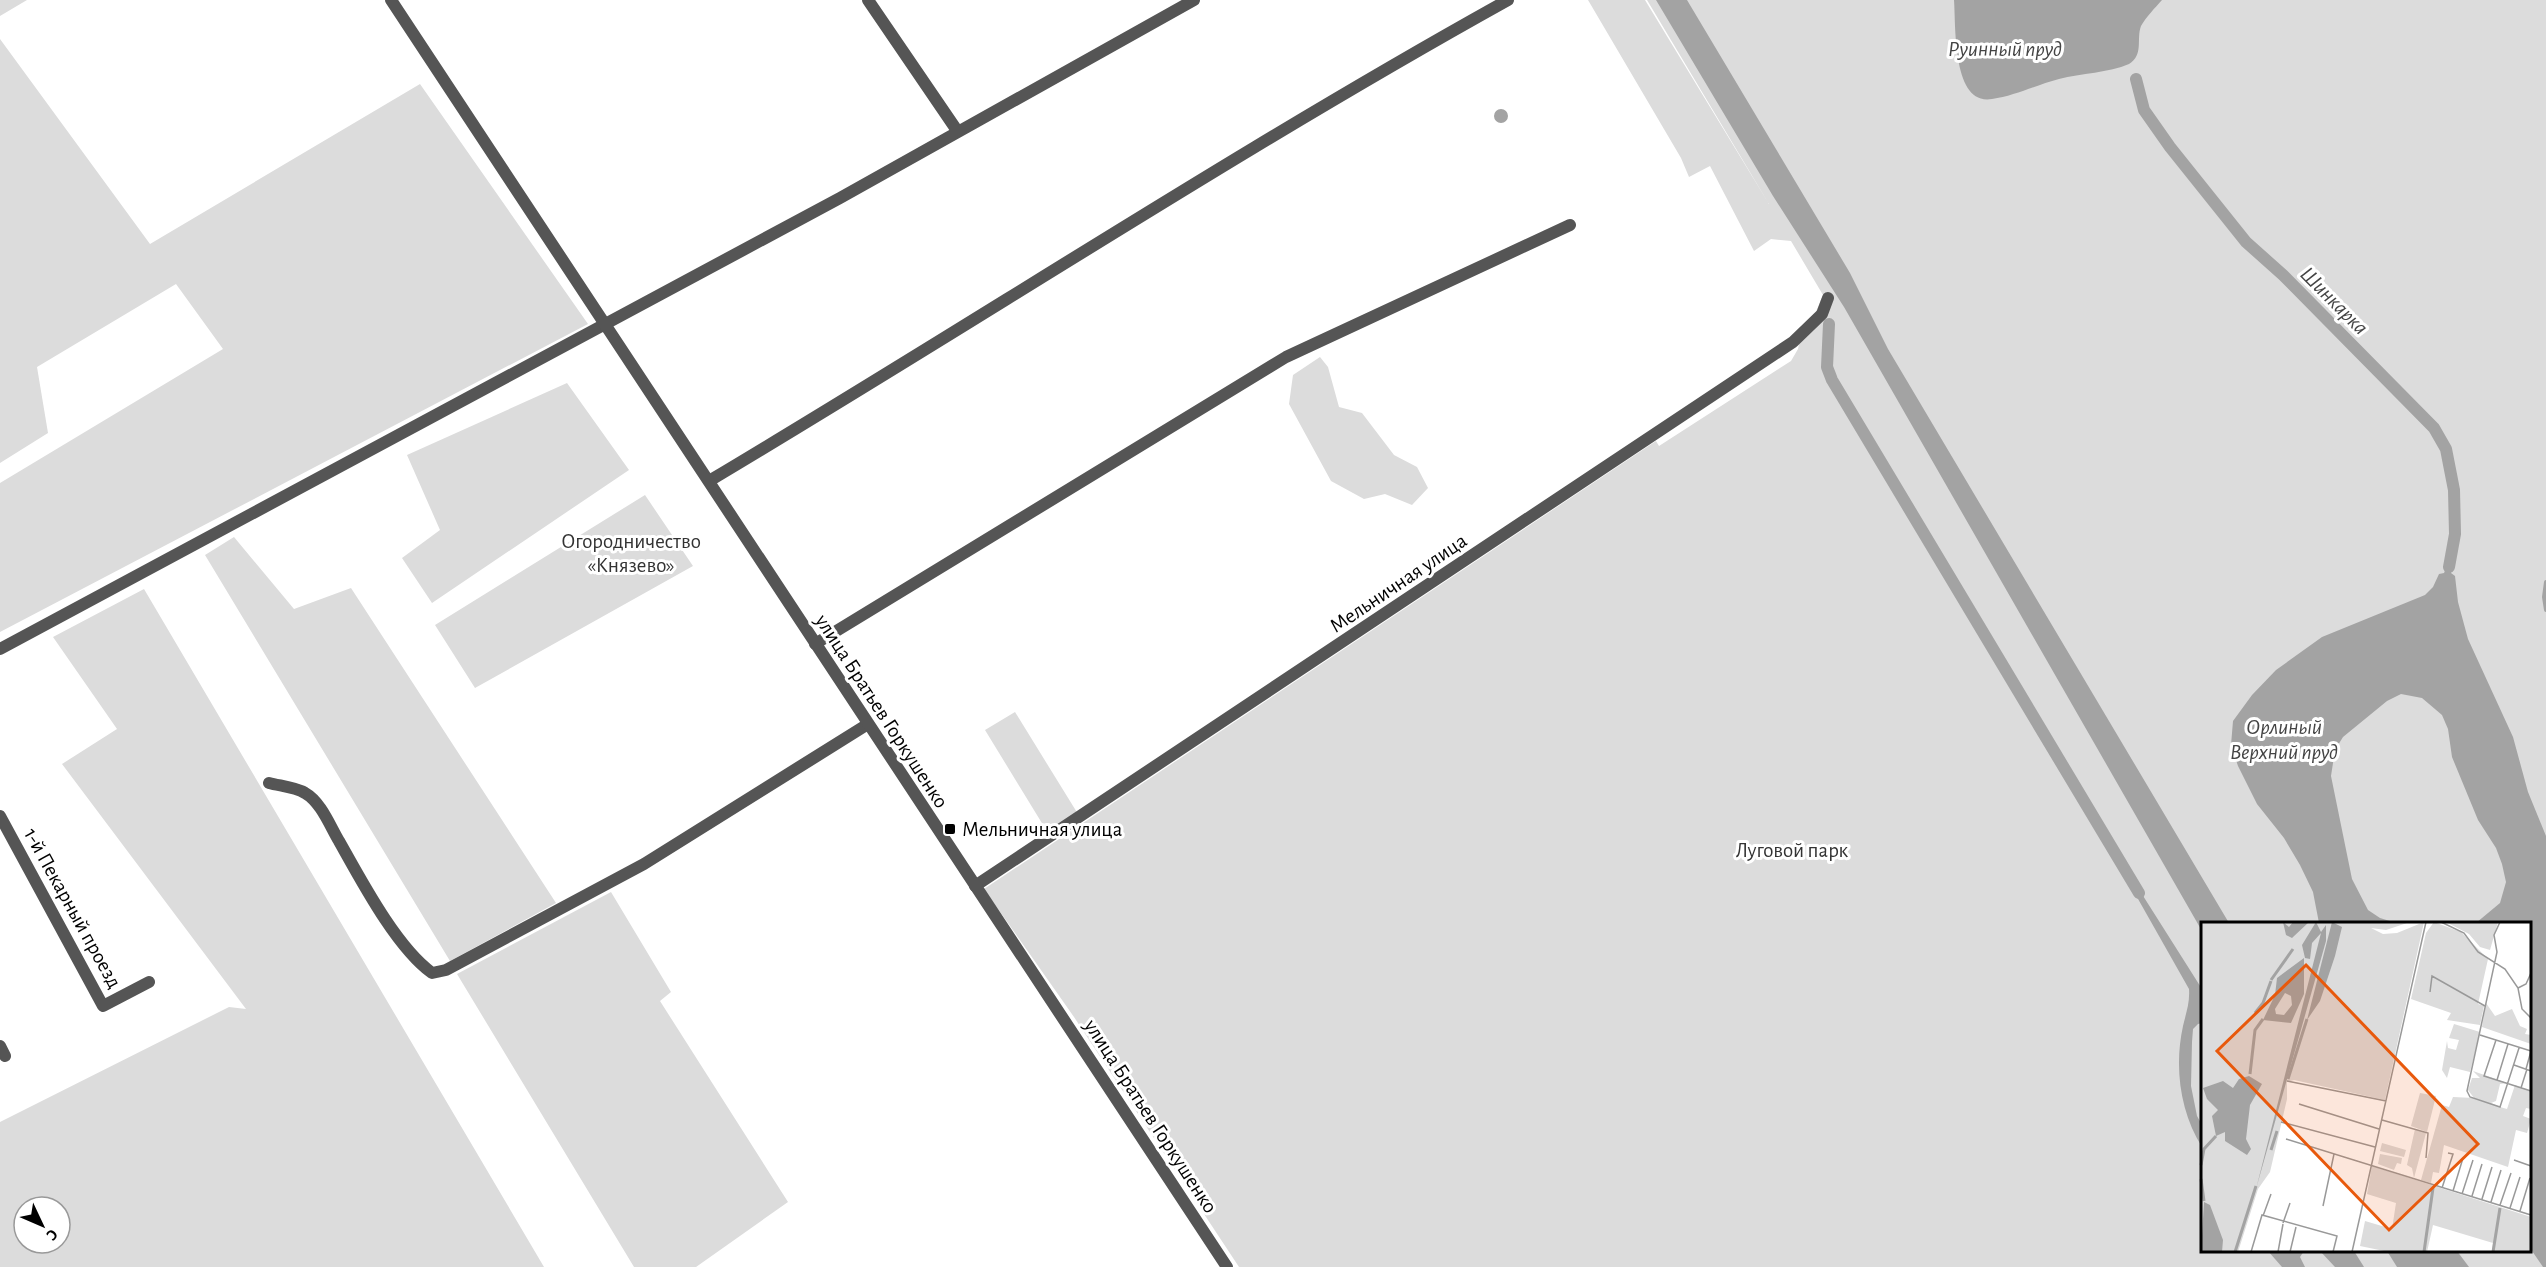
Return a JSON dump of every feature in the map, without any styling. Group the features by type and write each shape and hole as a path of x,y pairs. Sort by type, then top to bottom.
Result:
{"street":[{"name":"улица Братьев Горкушенко","path":"391,0 1227,1267"},
{"path":"868,0 958,132"},
{"path":"0,649 958,132 1194,0"},
{"path":"709,481 864,388 1188,187 1411,54 1508,0"},
{"path":"815,644 1286,357 1570,225"},
{"name":"Мельничная улица","path":"975,886 1793,342 1822,314 1828,298"},
{"path":"269,783 305,793 318,804 354,868 405,949 432,973 446,970 644,864 868,724"},
{"name":"1-й Пекарный проезд","path":"0,816 104,1006 149,982"}],"green space":[{"path":"0,0 27,0 0,16"},
{"name":"Луговой парк","path":"1588,0 1645,0 1769,204 1647,0 2546,0 2546,1267 1239,1267 1074,1017 984,889 1656,441 1659,446 1791,361 1798,349 1802,329 1815,314 1823,295 1791,241 1771,239 1754,251 1710,166 1689,177 1681,158"},
{"path":"0,39 150,244 420,84 588,324 0,632 0,483 223,349 176,284 37,367 48,433 0,463"},
{"path":"1320,357 1328,367 1339,407 1362,413 1394,455 1417,467 1428,488 1412,505 1385,494 1364,499 1331,481 1289,404 1293,375"},
{"path":"567,383 629,470 432,603 402,558 440,530 407,455"},
{"name":"Огородничество «Князево»","path":"645,495 693,566 475,688 435,625"},
{"path":"234,537 294,609 351,588 556,903 450,961 205,555"},
{"path":"144,589 544,1267 0,1267 0,1122 229,1007 246,1009 62,764 117,729 53,637"},
{"path":"1015,712 1078,814 1048,833 985,730"},
{"path":"611,892 671,992 660,1001 788,1202 696,1267 634,1267 457,974"}],"water":[{"path":"1656,0 1687,0 1850,273 1888,349 2228,922 2201,922 2201,929 1844,307 1773,196"},
{"name":"Руинный пруд","path":"1954,0 2162,0 2141,26 2138,51 2134,60 2129,64 2059,79 1992,99 1979,98 1969,90 1963,78 1956,45"},
{"path":"1498,109 1504,109 1508,116 1504,123 1498,123 1494,119 1494,113"},
{"name":"Орлиный Верхний пруд","path":"2447,566 2451,567 2451,573 2455,576 2458,602 2468,639 2513,737 2528,792 2546,836 2546,1267 2543,1267 2531,1249 2531,922 2477,922 2500,903 2506,882 2496,848 2478,820 2452,757 2448,729 2442,715 2422,698 2401,694 2387,701 2343,737 2335,750 2331,776 2352,879 2368,910 2380,918 2393,922 2319,922 2313,892 2300,865 2284,838 2257,804 2238,766 2231,745 2233,721 2252,695 2276,670 2322,637 2425,595 2433,587 2439,574 2444,573"},
{"path":"2133,880 2201,987 2201,1023 2193,1029 2191,1086 2197,1116 2201,1123 2201,1145 2188,1119 2179,1073 2180,1042 2189,989 2129,883"},
{"path":"2269,1252 2303,1252 2300,1257 2305,1267 2282,1267"},
{"path":"2321,1252 2355,1252 2364,1267 2335,1267"},
{"path":"2388,1252 2458,1252 2469,1267 2397,1267"}],"waterway":[{"name":"Шинкарка","path":"2136,79 2144,110 2170,147 2246,242 2283,275 2434,428 2446,449 2454,490 2455,534 2449,567"},
{"path":"1829,324 1827,367 1832,380 2139,893"},
{"path":"2546,582 2544,597 2546,610"}],"place":[{"name":"Мельничная улица","path":"950,829"}]}
